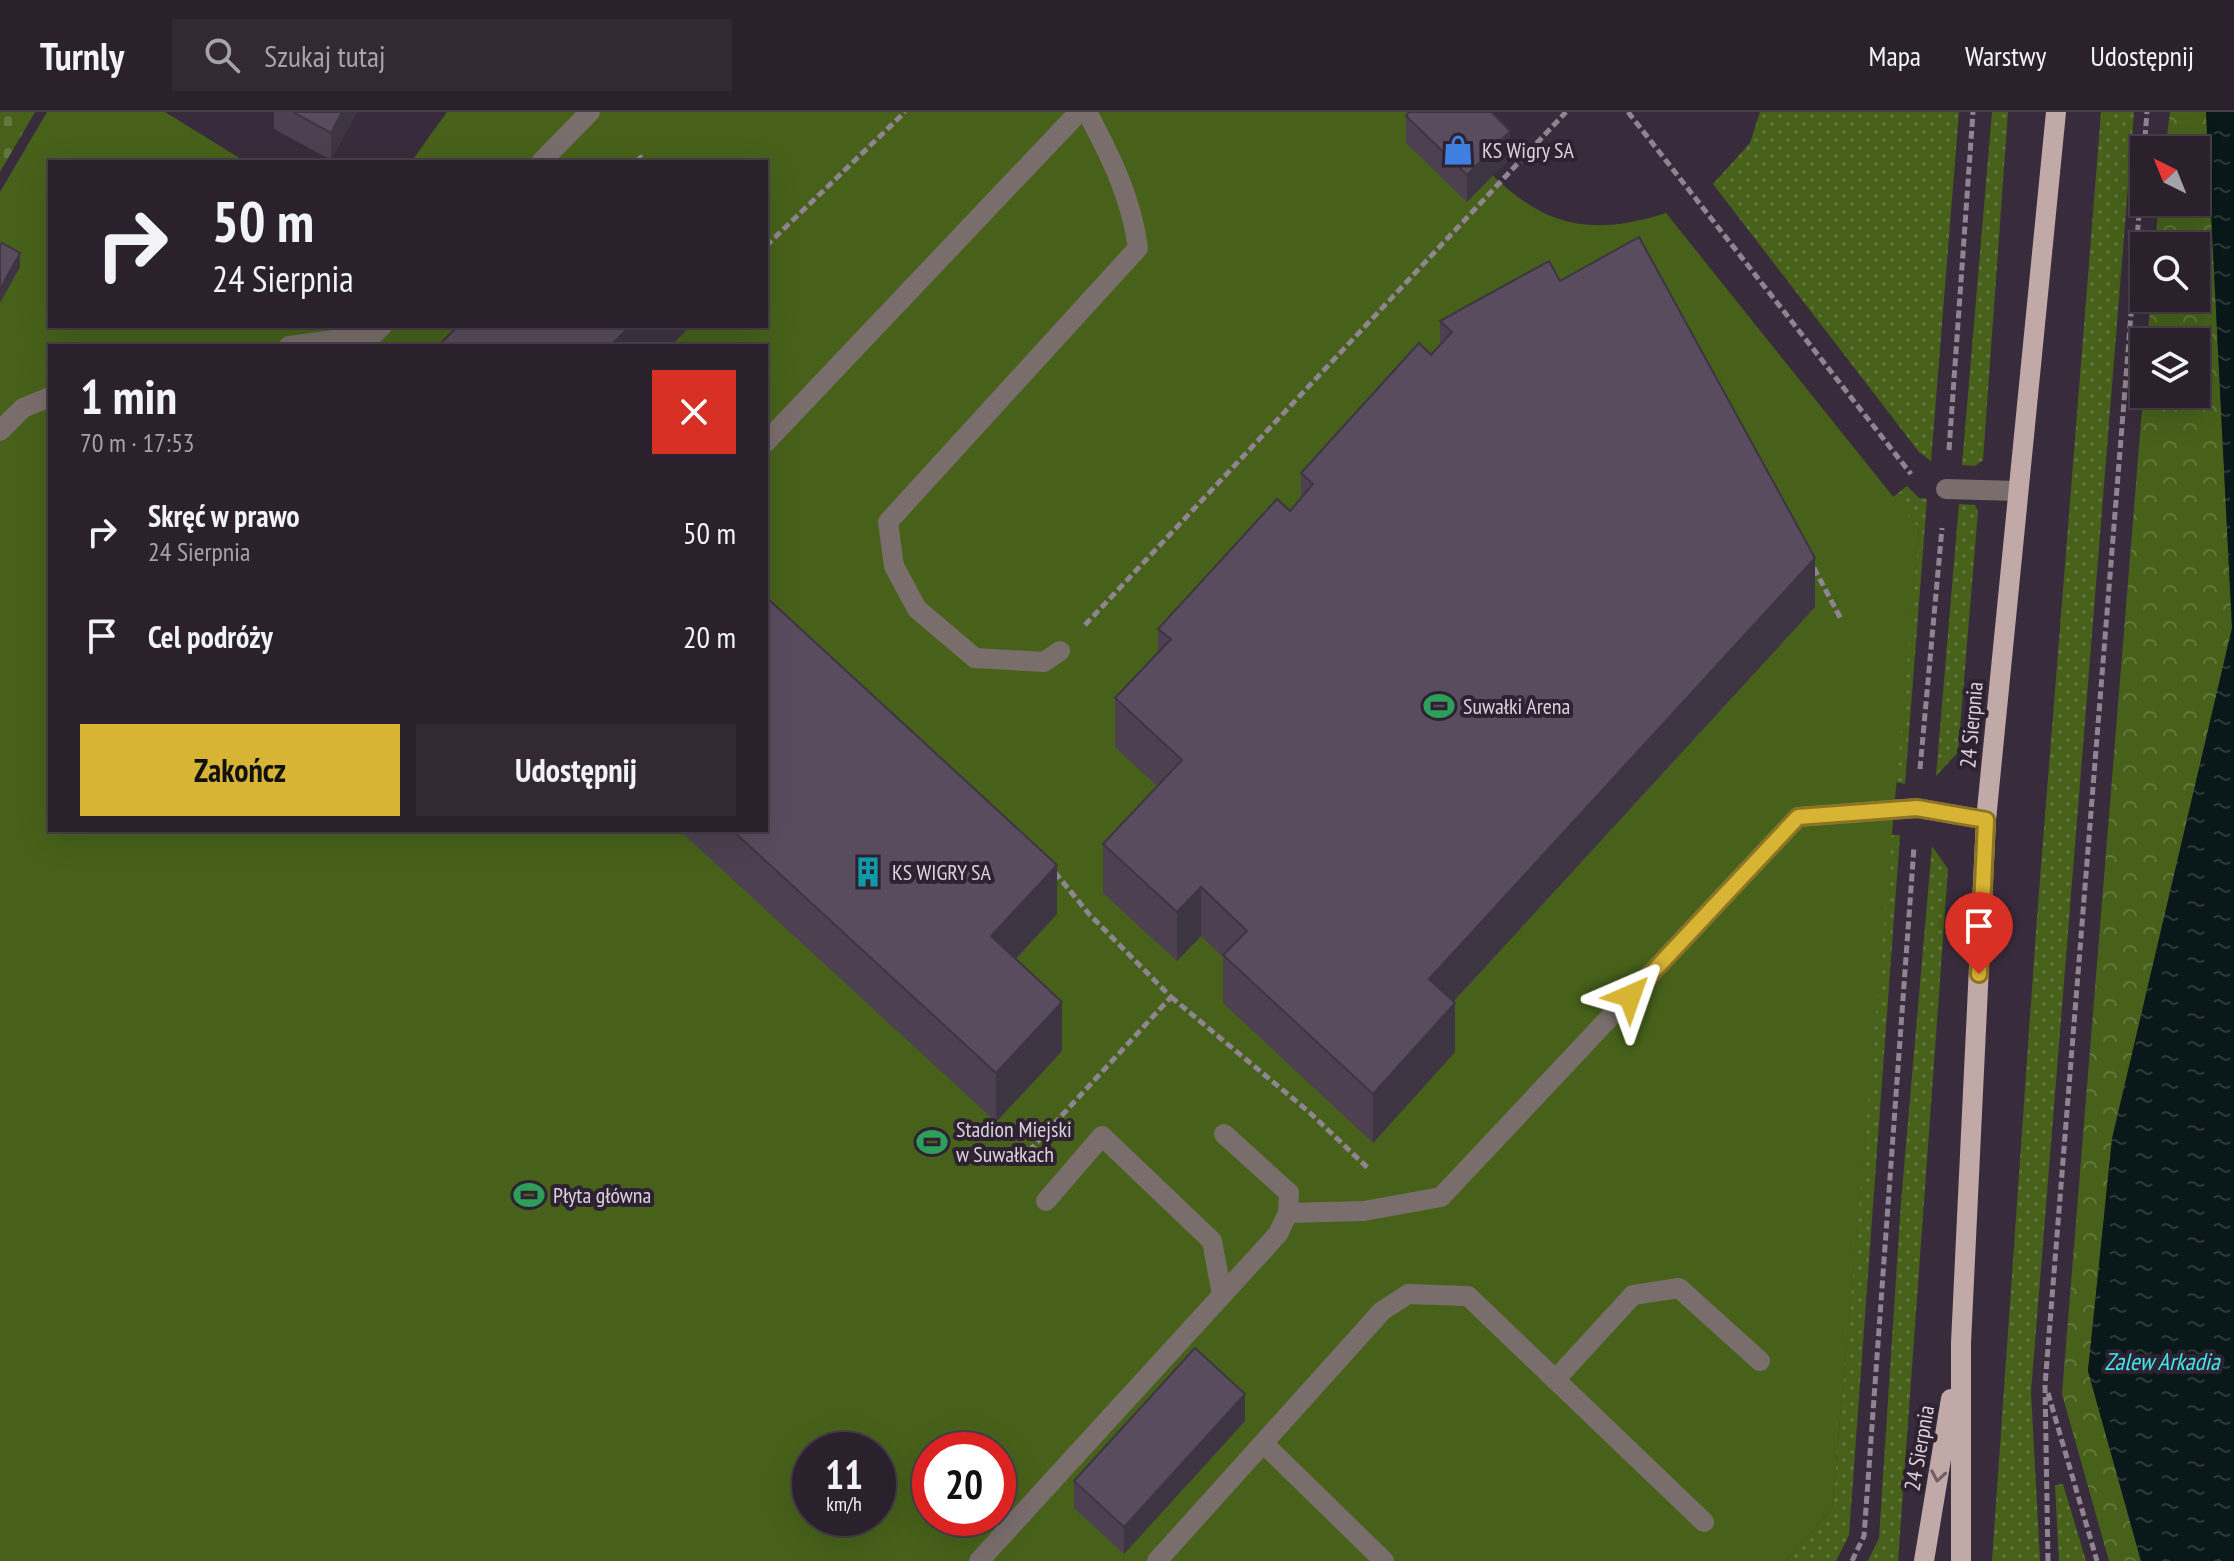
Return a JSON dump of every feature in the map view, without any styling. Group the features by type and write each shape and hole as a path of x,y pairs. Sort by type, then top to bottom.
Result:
{"main road":[{"name":"24 Sierpnia","path":"1961,1561 1961,1343 1986,820 2056,112"},
{"name":"24 Sierpnia","path":"1924,1561 1961,1343"}],"street":[{"path":"543,160 590,112"},
{"path":"768,440 1079,112"},
{"path":"1060,651 1044,662 975,658 917,609 894,566 888,522 1138,248 1133,211 1118,172 1087,112"},
{"path":"301,344 378,331"},
{"path":"0,431 23,408 48,398"},
{"path":"1946,489 2017,491"},
{"path":"1288,1213 1364,1211 1441,1197 1798,817 1917,808 1986,820"},
{"path":"979,1561 1278,1234 1288,1213 1289,1193 1224,1134"},
{"path":"1046,1201 1102,1136 1212,1241 1222,1295"},
{"path":"1555,1380 1633,1295 1679,1288 1760,1361"},
{"path":"1157,1561 1382,1311 1408,1294 1468,1296 1704,1522"},
{"path":"1264,1444 1384,1561"}],"path":[{"path":"768,244 905,112"},
{"path":"1060,651 1566,112"},
{"path":"1628,112 1905,468 1922,487 1946,489"},
{"path":"2145,136 2147,112"},
{"path":"2048,1561 2045,1385 2139,216"},
{"path":"1806,555 1842,621"},
{"path":"1052,868 1089,914 1171,997 1308,1111 1370,1170"},
{"path":"1029,1151 1171,997"},
{"path":"2045,1385 2097,1561"}],"green space":[{"path":"0,112 35,112 0,172"},
{"name":"Stadion Miejski w Suwałkach","path":"47,112 165,112 243,160 48,160 48,328 768,328 768,160 412,160 447,112 1429,112 1507,188 1558,219 1588,225 1624,223 1666,213 1919,529 1832,1509 1785,1561 0,1561 0,192"},
{"path":"1760,112 1959,112 1931,461 1919,452 1713,184 1750,143"},
{"path":"1992,112 2008,112 1983,460 1975,466 1962,465"},
{"path":"2101,112 2134,112 2031,1392 2040,1561 1992,1561 2037,917"},
{"path":"2170,112 2206,112 2207,136 2167,136"},
{"path":"2210,191 2232,628 2112,1139 2088,1371 2141,1561 2109,1561 2062,1394 2142,408 2210,408 2210,328 2148,328 2150,312 2210,312 2210,232 2156,232 2158,216 2210,216"},
{"path":"1907,486 1919,498 1927,499 1905,784 1895,782 1919,529 1893,497"},
{"path":"1959,504 1975,505 1978,511 1958,752 1936,776"},
{"path":"1891,835 1900,835 1849,1535 1836,1561 1785,1561 1832,1509"},
{"path":"1932,846 1948,869 1898,1561 1868,1561 1879,1538 1901,1202"},
{"path":"2063,1484 2086,1561 2059,1561 2055,1485"}],"water":[{"name":"Zalew Arkadia","path":"2206,112 2234,112 2234,1561 2141,1561 2088,1371 2112,1139 2232,628 2210,191 2210,136 2207,136"}],"building":[{"path":"293,112 342,112 331,133"},
{"path":"1409,112 1491,112 1510,131 1467,175 1406,116"},
{"name":"Suwałki Arena","path":"1639,237 1815,558 1429,979 1455,1003 1373,1094 1223,955 1247,931 1201,887 1177,912 1103,844 1182,760 1115,698 1171,639 1158,629 1277,499 1290,511 1313,484 1301,473 1419,343 1431,355 1452,332 1440,321 1549,261 1560,281"},
{"path":"2,243 20,253 0,289 0,245"},
{"path":"456,328 628,328 612,344 440,344"},
{"name":"KS WIGRY SA","path":"768,599 1057,865 991,936 1062,1002 996,1073 734,832 768,832"},
{"path":"1195,1348 1245,1394 1124,1527 1074,1481"}],"place":[{"name":"KS Wigry SA","path":"1458,150"},
{"name":"Suwałki Arena","path":"1439,706"},
{"name":"KS WIGRY SA","path":"868,872"},
{"name":"Stadion Miejski w Suwałkach","path":"932,1142"},
{"name":"Płyta główna","path":"529,1195"}],"route":[{"path":"1630,996 1798,817 1917,808 1986,820 1979,974"}]}
